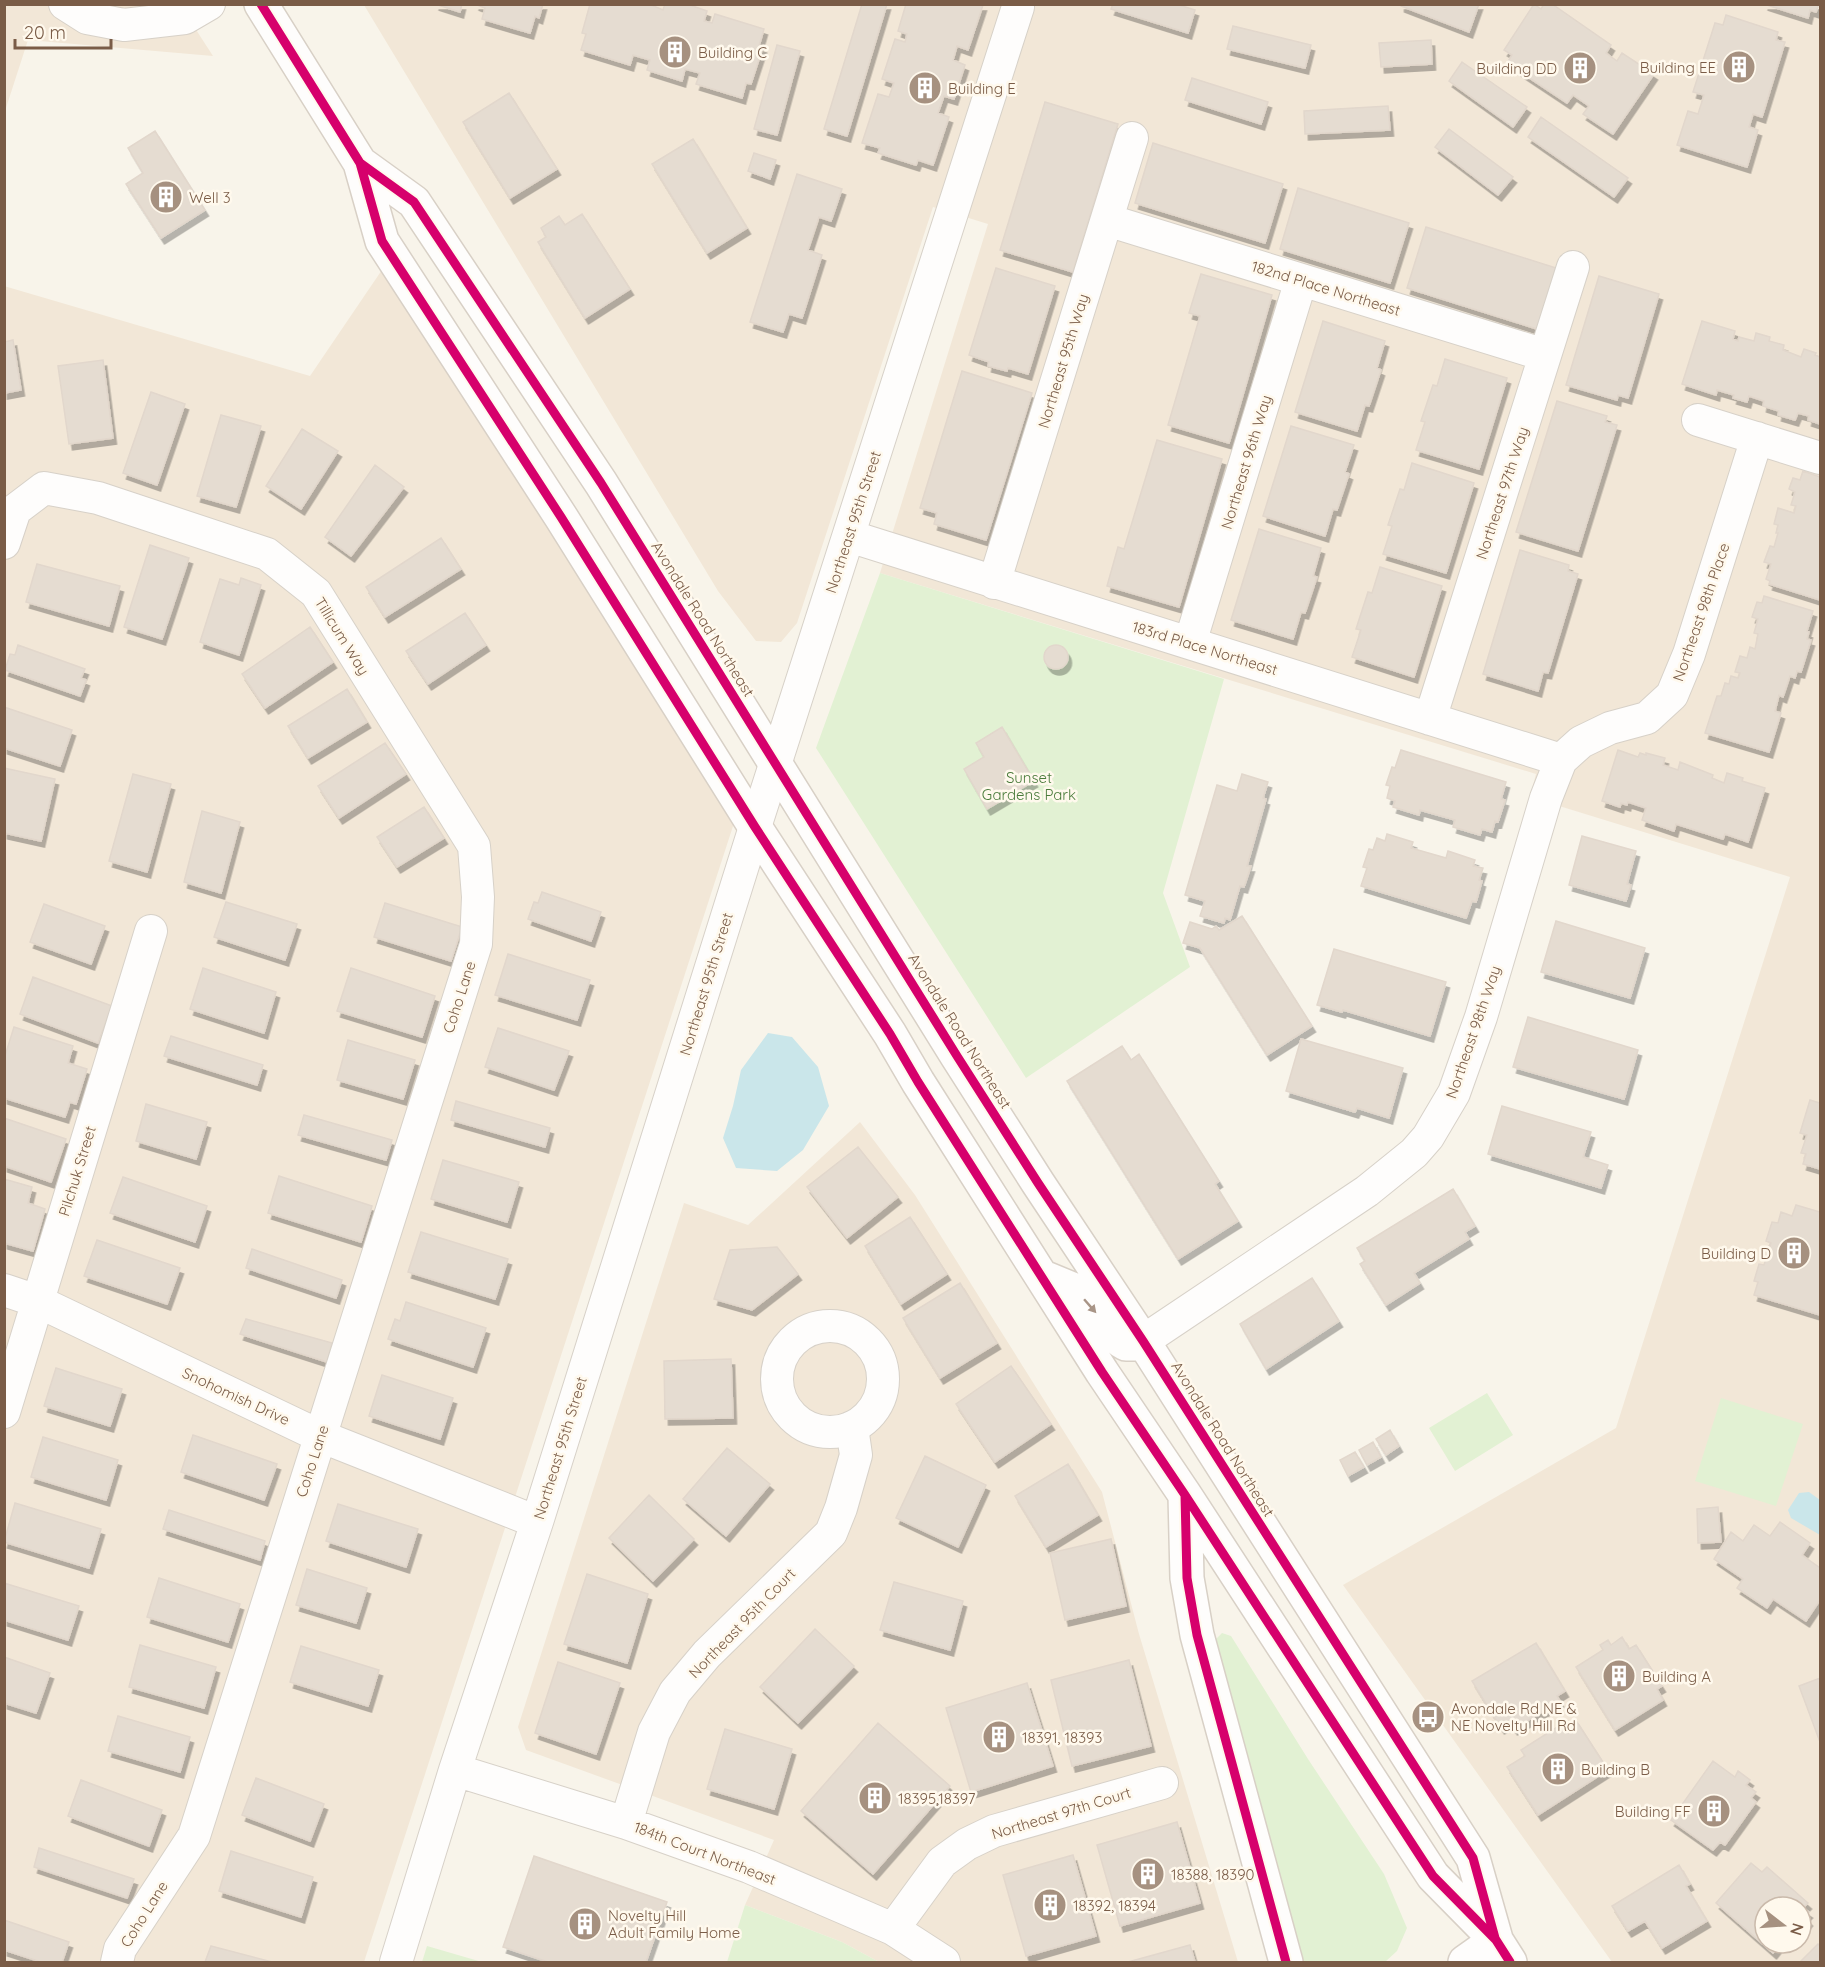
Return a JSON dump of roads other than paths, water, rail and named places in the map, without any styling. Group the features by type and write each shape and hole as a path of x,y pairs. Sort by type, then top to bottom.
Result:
{"main road":[{"name":"Avondale Road Northeast","path":"261,4 360,164 382,241 561,517 1102,1372 1185,1495 1433,1876 1503,1951"},
{"name":"Avondale Road Northeast","path":"360,164 414,202 601,483 963,1066 1143,1341 1473,1858 1503,1951"},
{"path":"1042,1276 1077,1290 1121,1341 1131,1345 1143,1341"},
{"path":"1185,1495 1190,1606 1286,1962"},
{"path":"1465,1962 1503,1951"}],"street":[{"path":"65,4 87,18 124,25 185,18 210,4"},
{"name":"Northeast 95th Street","path":"396,1962 455,1770 537,1522 755,826 1018,7"},
{"name":"Northeast 95th Way","path":"994,583 1132,138"},
{"name":"182nd Place Northeast","path":"1107,220 1545,355"},
{"name":"Northeast 97th Way","path":"1430,719 1574,267"},
{"name":"Northeast 96th Way","path":"1191,643 1301,280"},
{"path":"1698,420 1821,458"},
{"name":"Northeast 98th Place","path":"1562,760 1581,742 1610,729 1647,718 1672,695 1692,644 1757,438"},
{"name":"Tillicum Way","path":"4,543 15,510 44,488 98,498 267,554 315,593 474,846 478,897 476,944"},
{"name":"183rd Place Northeast","path":"849,536 1562,760"},
{"name":"Northeast 98th Way","path":"1143,1341 1367,1191 1414,1153 1428,1137 1454,1093 1481,1017 1546,798 1562,760"},
{"name":"Pilchuk Street","path":"4,1412 152,931"},
{"name":"Coho Lane","path":"117,1962 120,1949 194,1836 476,944"},
{"name":"Snohomish Drive","path":"4,1290 37,1301 320,1436 537,1522"},
{"name":"Northeast 95th Court","path":"626,1823 654,1732 675,1692 707,1654 831,1533 841,1508 856,1455 852,1428"},
{"name":"184th Court Northeast","path":"455,1770 626,1823 749,1867 893,1929 944,1962"},
{"name":"Northeast 97th Court","path":"893,1929 942,1862 967,1844 994,1831 1162,1783"}],"water":[{"path":"768,1033 792,1037 818,1067 829,1106 803,1150 777,1171 736,1168 723,1138 741,1070"},
{"path":"1809,1492 1820,1500 1820,1535 1791,1518 1788,1510 1799,1493"}],"place":[{"name":"Building C","path":"675,52"},
{"name":"Building EE","path":"1739,67"},
{"name":"Building DD","path":"1580,68"},
{"name":"Building E","path":"925,88"},
{"name":"Well 3","path":"166,197"},
{"name":"Building D","path":"1794,1253"},
{"name":"Building A","path":"1619,1676"},
{"name":"Avondale Rd NE & NE Novelty Hill Rd","path":"1428,1717"},
{"name":"18391, 18393","path":"999,1737"},
{"name":"Building B","path":"1558,1769"},
{"name":"18395,18397","path":"875,1798"},
{"name":"Building FF","path":"1714,1811"},
{"name":"18388, 18390","path":"1148,1874"},
{"name":"18392, 18394","path":"1050,1905"},
{"name":"Novelty Hill Adult Family Home","path":"585,1924"}],"park label":[{"name":"Sunset Gardens Park","path":"1029,786"}]}
